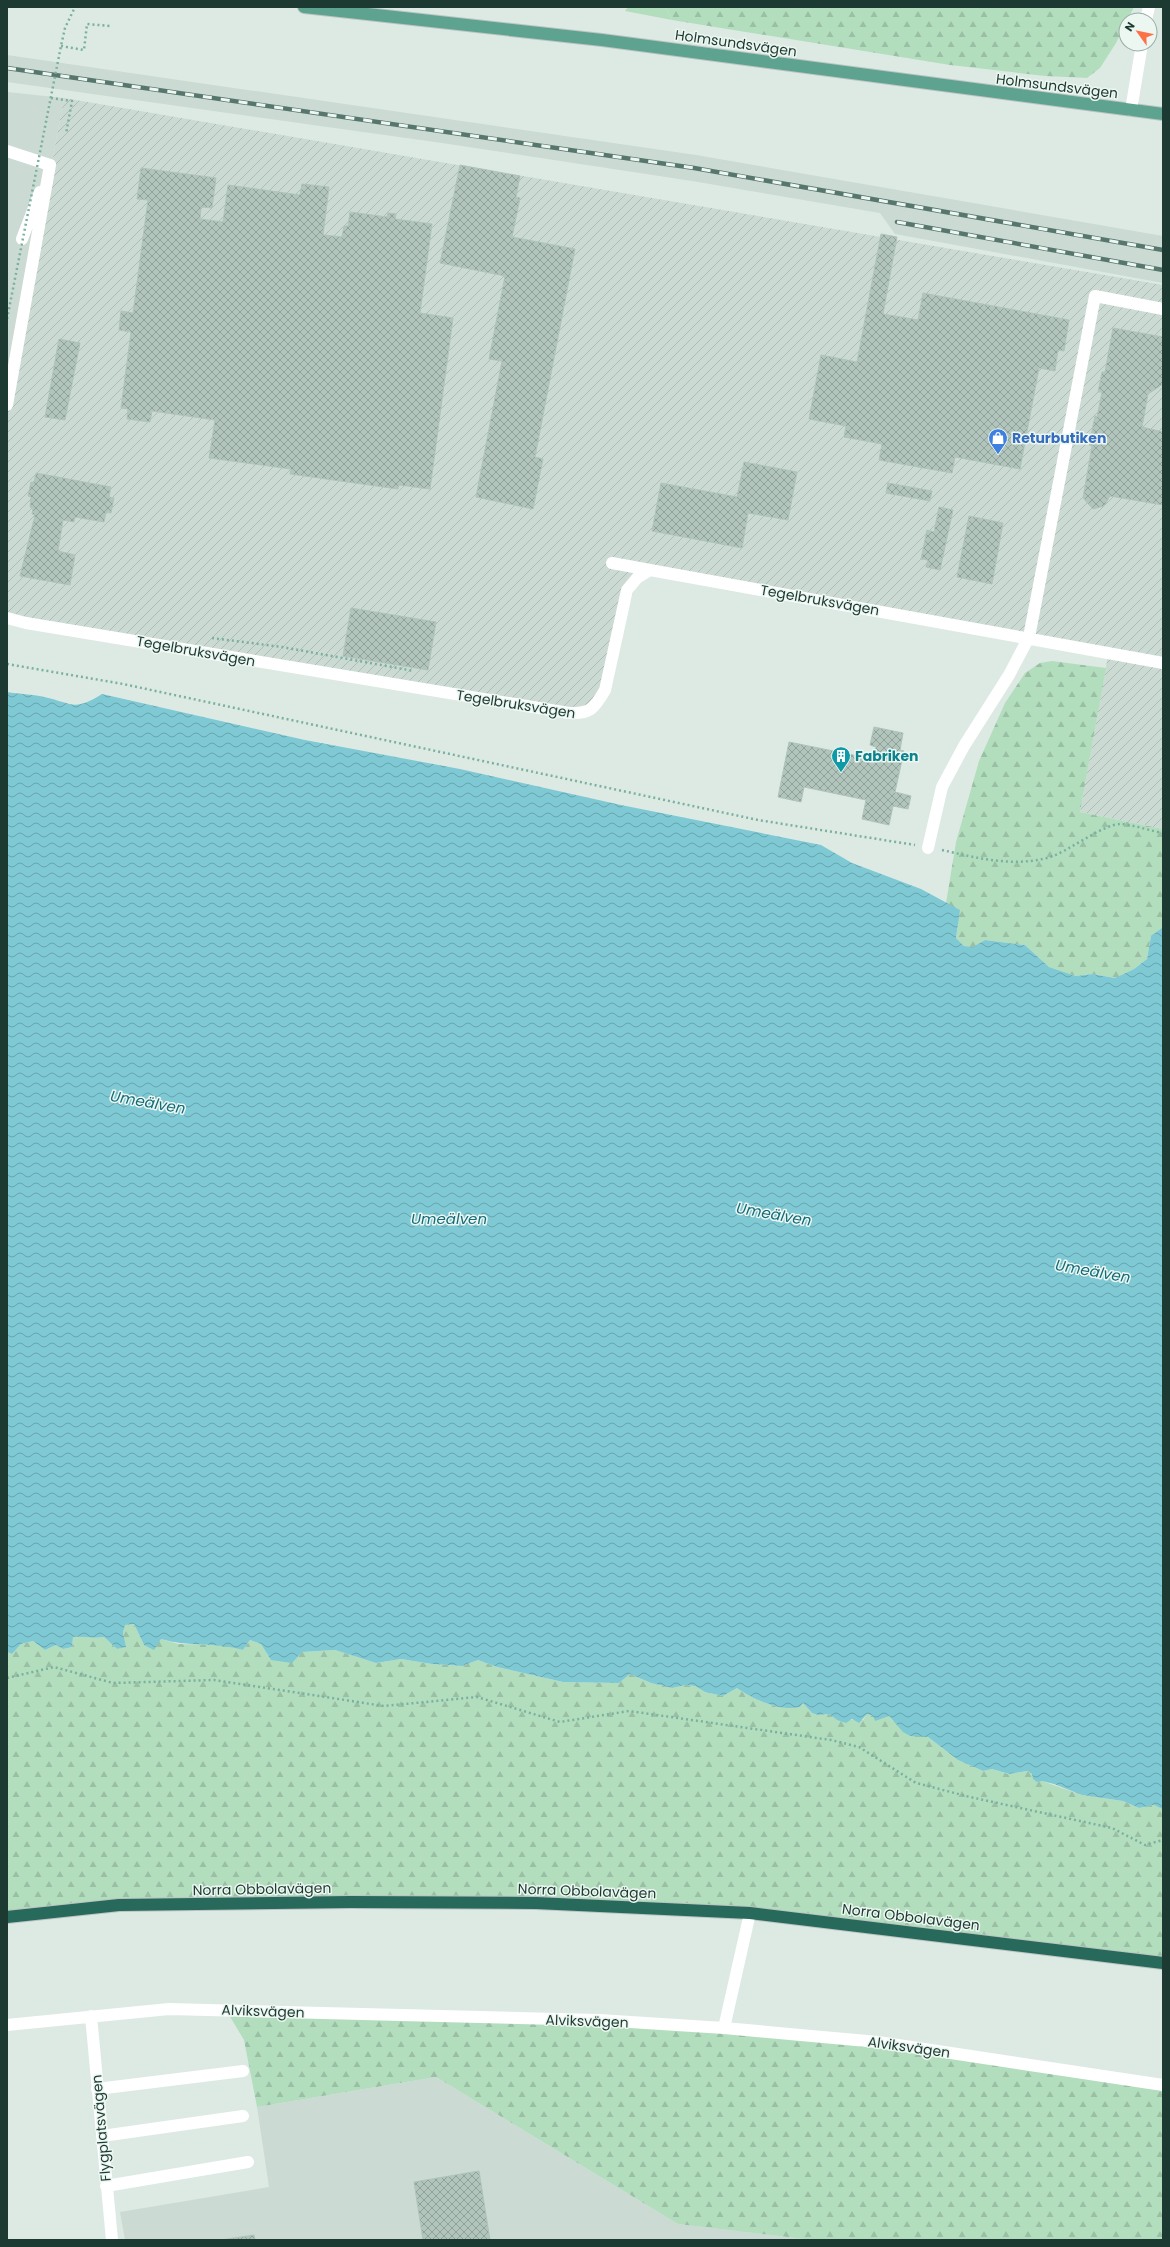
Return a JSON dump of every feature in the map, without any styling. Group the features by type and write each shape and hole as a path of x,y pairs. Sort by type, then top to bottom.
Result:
{"highway":[{"name":"Norra Obbolavägen","path":"7,1917 119,1905 350,1902 536,1903 750,1913 1163,1963"}],"main road":[{"name":"Holmsundsvägen","path":"304,7 602,40 1066,103 1163,114"}],"street":[{"path":"1131,110 1141,52"},
{"path":"7,151 50,165"},
{"path":"22,239 50,165"},
{"path":"7,405 50,165"},
{"path":"928,848 942,787 964,746 1009,675 1029,637 1095,296 1163,309"},
{"path":"612,563 650,570"},
{"name":"Tegelbruksvägen","path":"7,618 26,623 569,713 584,714 596,705 604,690 627,590 637,578 650,570 1029,637 1163,663"},
{"path":"724,2028 750,1913"},
{"name":"Alviksvägen","path":"7,2025 169,2009 599,2020 724,2028 878,2042 1163,2085"},
{"name":"Flygplatsvägen","path":"91,2016 112,2240"},
{"path":"97,2089 243,2071"},
{"path":"102,2136 243,2116"},
{"path":"106,2186 248,2162"}],"path":[{"path":"7,319 61,46 65,28 75,7"},
{"path":"61,46 84,50 87,24 110,26"},
{"path":"51,98 72,101 66,134"},
{"path":"208,638 282,647 419,672"},
{"path":"7,664 124,684 758,820 866,836 993,861 1020,862 1048,857 1076,846 1100,831 1121,824 1163,833"},
{"path":"7,1678 54,1667 113,1682 214,1680 384,1706 477,1696 560,1722 629,1711 831,1740 859,1747 916,1784 1112,1828 1145,1845 1163,1840"}],"shaded area":[{"path":"7,55 696,155 1163,236 1163,283 895,234 880,213 692,181 442,143 7,82"},
{"path":"7,92 64,98 7,405"},
{"path":"64,98 1163,285 1163,829 1080,812 1109,650 650,570 637,578 605,690 584,714 7,618 7,405"},
{"path":"436,2077 678,2224 813,2240 125,2240 120,2212 269,2187 257,2107"}],"green space":[{"path":"628,7 665,7 672,20 625,11"},
{"path":"665,7 1134,7 1132,12 1118,12 1118,39 1100,68 1087,78 1045,76 950,65 672,20"},
{"path":"1052,661 1106,668 1080,812 1163,829 1163,927 1151,936 1147,959 1134,969 1115,978 1093,974 1076,976 1049,967 1025,945 985,940 973,947 964,946 956,938 958,925 946,903 956,842 979,761 1005,703 1025,673 1040,663"},
{"path":"134,1624 144,1645 161,1639 179,1644 226,1645 243,1650 250,1640 261,1644 271,1660 302,1652 335,1650 376,1663 401,1659 432,1664 462,1666 478,1660 497,1667 563,1682 619,1683 630,1674 651,1683 672,1688 686,1685 695,1686 705,1692 723,1696 737,1688 767,1704 784,1708 792,1708 800,1707 803,1703 812,1713 818,1715 829,1714 837,1720 863,1720 867,1714 873,1716 889,1716 893,1721 928,1737 958,1760 983,1771 992,1769 1008,1774 1027,1771 1042,1781 1082,1795 1123,1801 1139,1808 1154,1805 1162,1807 1163,1963 868,1926 536,1903 119,1905 7,1917 7,1652 12,1654 21,1644 33,1641 45,1650 56,1645 63,1649 72,1647 73,1637 104,1637 117,1649 125,1647 123,1633 125,1625"},
{"path":"226,2010 724,2028 1163,2085 1163,2240 813,2240 678,2224 436,2077 257,2107 244,2040"}],"water":[{"name":"Umeälven","path":"7,692 39,696 73,704 85,703 102,694 305,740 460,769 621,805 821,845 852,863 921,889 960,910 956,938 964,946 973,947 985,940 1025,945 1049,967 1076,976 1093,974 1115,978 1134,969 1147,959 1151,936 1163,927 1163,1809 1154,1805 1139,1808 1123,1801 1082,1795 1054,1784 1042,1781 1037,1782 1033,1779 1032,1774 1027,1771 1009,1774 992,1769 983,1771 958,1760 928,1737 910,1736 903,1732 889,1716 875,1721 873,1716 867,1714 859,1723 852,1719 846,1723 837,1720 829,1714 818,1715 812,1713 803,1703 800,1707 792,1708 784,1708 767,1704 737,1688 723,1696 705,1692 695,1686 686,1685 672,1688 651,1683 630,1674 619,1683 563,1682 497,1667 478,1660 462,1666 432,1664 401,1659 376,1663 335,1650 302,1652 292,1663 271,1660 261,1644 250,1640 243,1650 223,1646 181,1643 161,1639 154,1650 144,1645 134,1624 125,1625 123,1633 126,1647 117,1649 104,1637 73,1637 72,1647 63,1649 56,1645 45,1650 33,1641 21,1644 12,1654 7,1652"}],"building":[{"path":"460,165 520,176 516,197 520,198 512,237 575,249 535,457 543,459 533,509 476,497 502,361 489,359 505,276 440,263"},
{"path":"141,168 216,178 212,208 201,207 200,219 223,222 228,185 300,195 302,184 329,187 323,235 342,237 344,226 348,226 350,212 387,217 388,213 396,214 395,219 432,224 420,313 453,318 430,489 399,485 398,489 290,474 291,469 209,458 215,420 152,411 150,422 127,419 128,409 121,408 131,332 119,330 121,311 133,313 148,200 137,199"},
{"path":"881,234 897,237 883,314 918,320 923,293 1069,320 1064,351 1058,350 1055,371 1039,368 1020,469 955,457 952,473 879,460 882,444 844,437 846,426 809,419 821,355 857,362"},
{"path":"1113,328 1163,337 1163,384 1148,394 1142,427 1163,432 1163,505 1110,496 1104,506 1093,509 1083,498 1092,446 1089,445 1102,392 1098,392 1102,372 1105,372"},
{"path":"59,339 80,343 65,420 45,417"},
{"path":"744,462 797,472 788,520 748,513 742,548 652,531 661,483 737,497"},
{"path":"36,473 111,487 109,497 114,498 111,513 106,512 104,522 75,517 74,522 63,520 58,551 75,555 70,585 20,576 35,515 32,514 33,508 30,507 31,497 28,496 31,482 34,482"},
{"path":"888,483 932,491 930,501 886,493"},
{"path":"939,507 953,510 940,570 926,567 928,560 921,559 927,530 934,532"},
{"path":"969,516 1003,523 992,584 957,577"},
{"path":"351,608 436,622 428,670 343,656"},
{"name":"Fabriken","path":"874,727 903,733 900,750 904,751 895,792 911,796 908,809 893,806 889,825 862,819 866,800 804,787 801,802 778,797 789,742 873,759 876,747 870,745"},
{"path":"479,2171 490,2240 423,2240 414,2182"},
{"path":"254,2235 255,2240 221,2240"}],"railway":[{"path":"7,68 694,168 1163,250"},
{"path":"897,222 1163,270"}],"place":[{"name":"Returbutiken","path":"998,455"},
{"name":"Fabriken","path":"841,773"}]}
